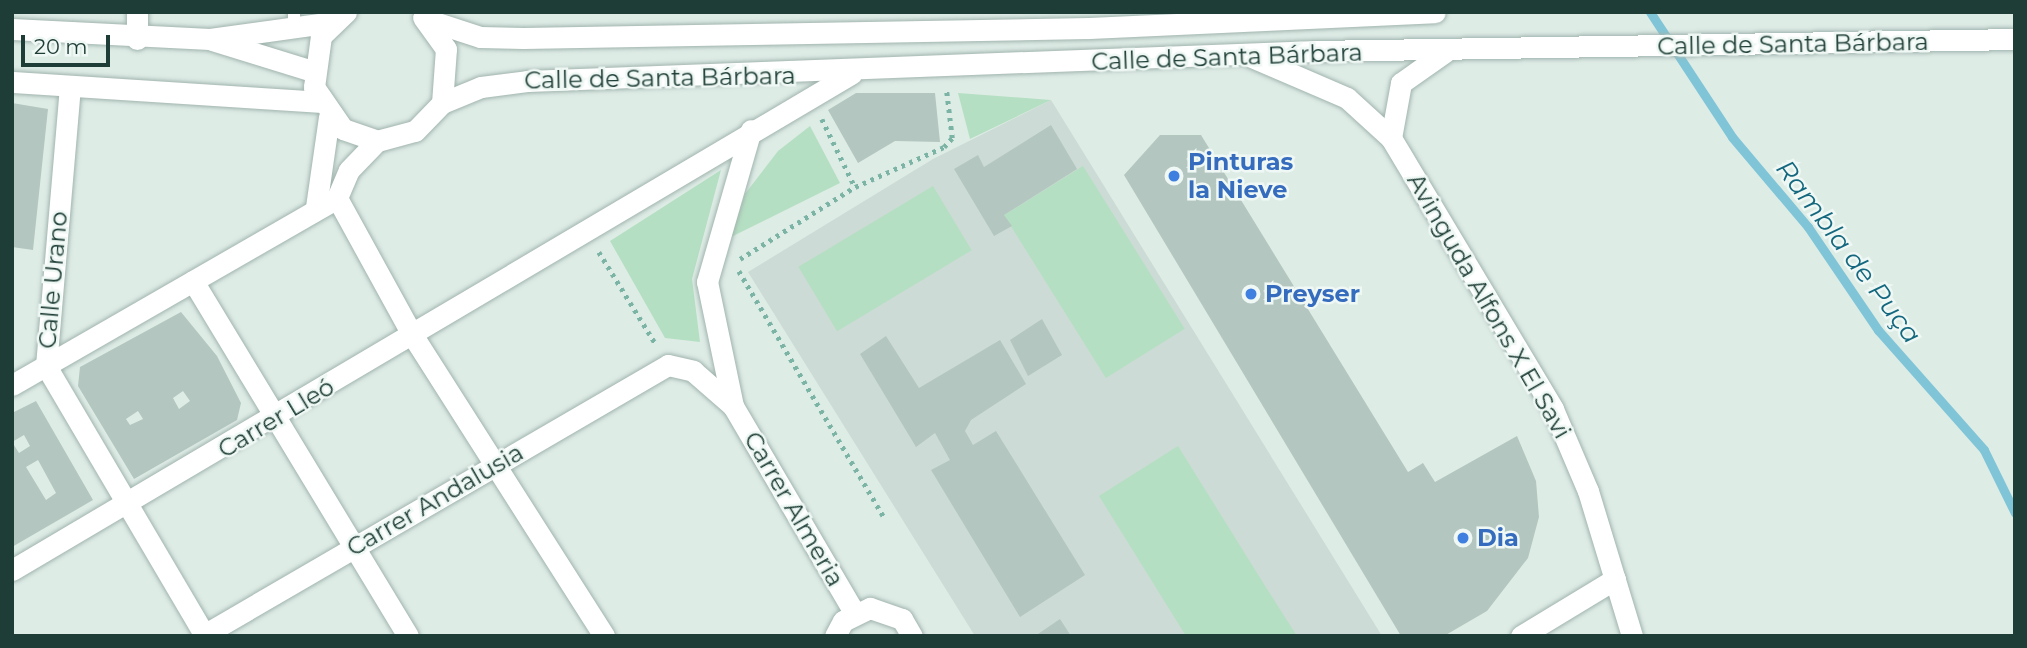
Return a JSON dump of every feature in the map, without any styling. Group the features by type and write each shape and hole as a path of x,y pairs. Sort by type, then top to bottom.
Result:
{"street":[{"path":"137,12 137,39"},
{"name":"Calle de Santa Bárbara","path":"418,14 480,37 523,38 1089,28 1435,12"},
{"path":"12,385 316,207 337,198 349,170 377,141 415,131 442,103 446,49 418,14"},
{"path":"12,29 137,39 210,39 294,18 338,16"},
{"path":"316,207 324,110 312,71 321,36 338,16"},
{"path":"210,39 312,71"},
{"name":"Calle de Santa Bárbara","path":"442,103 515,82 851,74 1245,54 2015,40"},
{"path":"1391,138 1401,83 1445,52"},
{"name":"Avinguda Alfons X El Savi","path":"1245,54 1348,99 1391,138 1553,408 1615,579 1632,636"},
{"name":"Carrer Lleó","path":"12,570 276,418 810,94 851,74"},
{"path":"12,82 324,110 377,141"},
{"name":"Calle Urano","path":"70,86 46,366 204,635"},
{"name":"Carrer Almeria","path":"733,406 707,282 751,130"},
{"path":"337,198 412,336 497,464 604,636"},
{"path":"192,281 408,636"},
{"name":"Carrer Almeria","path":"668,365 693,371 733,406 854,612"},
{"name":"Carrer Andalusia","path":"204,635 668,365"},
{"path":"1521,636 1615,579"},
{"path":"835,636 854,612 887,610 912,636"}],"path":[{"path":"884,517 738,274 740,259 855,187 952,138 943,70"},
{"path":"810,94 855,187"},
{"path":"584,230 668,365"}],"shaded area":[{"path":"1051,100 1382,636 975,636 748,272 933,159"}],"green space":[{"path":"958,93 1051,100 970,139"},
{"path":"810,126 840,183 731,237 745,194 778,151"},
{"path":"1083,166 1185,329 1106,378 1004,215"},
{"path":"721,170 692,279 700,342 665,338 610,241"},
{"path":"933,186 972,250 837,331 798,267"},
{"path":"1178,446 1297,636 1186,636 1099,496"}],"building":[{"path":"856,93 935,93 940,142 895,141 858,163 828,110"},
{"path":"12,103 48,109 33,250 12,247"},
{"path":"1051,125 1077,169 1004,215 1012,226 994,236 954,169 978,155 984,167"},
{"path":"1160,135 1201,135 1408,472 1423,463 1435,482 1517,436 1536,481 1539,517 1528,558 1487,611 1444,636 1401,636 1124,175"},
{"path":"181,312 217,356 241,403 237,420 134,479 78,386 80,367","holes":["183,391 190,401 179,409 173,398","138,411 143,419 130,425 126,419"]},
{"path":"1042,319 1062,355 1028,376 1010,340"},
{"path":"886,336 919,388 1000,340 1026,384 971,420 965,431 973,445 996,431 1085,575 1020,617 931,470 950,460 935,433 916,447 860,354"},
{"path":"36,401 93,500 12,547 12,442 12,413","holes":["24,435 30,446 19,453 12,442","38,460 56,493 46,500 26,467"]},
{"path":"1060,619 1071,636 1035,636"}],"waterway":[{"name":"Rambla de Puça","path":"1650,12 1732,137 1808,227 1878,330 1984,450 2015,513"}],"place":[{"name":"Pinturas la Nieve","path":"1174,176"},
{"name":"Preyser","path":"1251,294"},
{"name":"Dia","path":"1463,538"}]}
